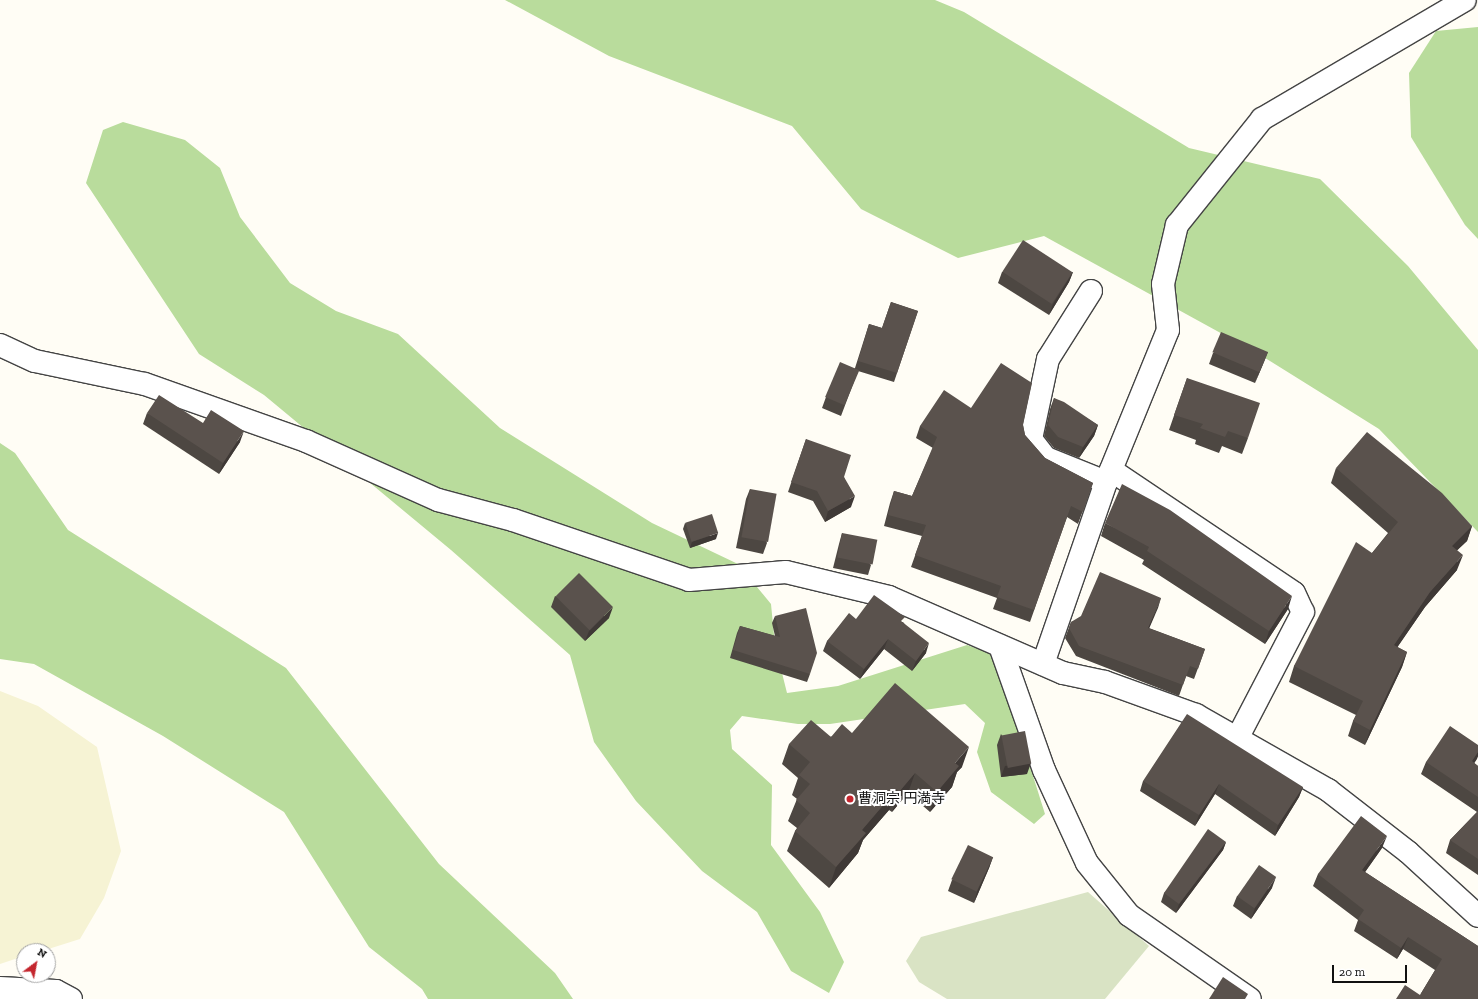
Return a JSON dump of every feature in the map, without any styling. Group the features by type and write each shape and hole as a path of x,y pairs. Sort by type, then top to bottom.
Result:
{"street":[{"path":"1043,664 1109,476 1168,330 1162,284 1167,254 1178,224 1198,196 1262,119 1465,0"},
{"path":"1091,291 1048,359 1031,439 1046,458 1109,476 1294,592 1303,612 1237,739"},
{"path":"0,345 35,361 145,384 306,441 438,500 513,520 689,580 786,572 889,597 1043,664 1196,715 1328,790 1408,852 1478,916"},
{"path":"1000,646 1044,770 1087,863 1130,915 1250,999"},
{"path":"0,988 56,991 71,999"}],"shaded area":[{"path":"0,691 38,706 97,747 121,851 104,898 80,939 56,947 56,943 16,943 16,959 0,964"}],"green space":[{"path":"505,0 935,0 964,12 1189,148 1320,179 1408,266 1478,350 1478,532 1379,429 1257,353 1044,236 958,258 861,209 792,126 609,56"},
{"path":"1478,27 1478,239 1465,225 1411,137 1409,73 1436,31"},
{"path":"123,122 185,140 220,168 240,217 290,283 336,311 398,334 500,428 652,523 738,564 771,604 775,645 787,693 838,686 967,645 995,655 1045,814 1034,824 991,792 977,752 985,723 965,704 830,724 798,724 742,716 730,730 732,749 772,785 771,845 820,912 844,962 829,993 791,971 757,912 702,871 636,801 594,742 570,655 451,550 264,395 199,354 86,183 103,130"},
{"path":"0,443 15,453 68,530 286,668 439,864 555,973 573,999 428,999 422,989 369,947 284,812 163,736 34,664 0,659"},
{"path":"1088,892 1149,946 1105,999 947,999 919,982 906,961 921,937"}],"building":[{"path":"1023,240 1072,272 1052,304 1002,272"},
{"path":"891,302 918,311 897,373 858,361 869,324 882,328"},
{"path":"1221,332 1268,352 1259,372 1212,352"},
{"path":"840,362 859,370 844,405 825,397"},
{"path":"1001,363 1032,383 1023,425 1025,435 1045,458 1093,483 1083,512 1071,506 1034,610 997,597 1001,586 915,555 926,525 888,515 894,491 912,496 937,437 920,426 944,390 971,408"},
{"path":"1187,378 1260,403 1248,438 1228,431 1225,437 1200,428 1203,424 1174,415"},
{"path":"159,395 203,423 211,410 244,431 223,463 147,413"},
{"path":"1054,398 1064,402 1098,425 1083,447 1058,437 1048,425"},
{"path":"1367,432 1442,493 1472,526 1452,546 1463,555 1430,592 1394,645 1407,652 1370,730 1353,721 1363,701 1294,666 1356,542 1372,553 1398,522 1336,468"},
{"path":"806,439 851,455 844,477 855,496 828,511 817,491 791,482"},
{"path":"1122,484 1170,510 1292,596 1269,631 1147,551 1149,547 1105,523"},
{"path":"750,489 777,494 768,542 741,537"},
{"path":"712,514 718,533 692,542 685,523"},
{"path":"842,533 877,540 873,564 837,558"},
{"path":"1100,572 1161,598 1148,628 1205,649 1198,669 1190,666 1183,685 1079,646 1069,628 1071,622 1081,616"},
{"path":"579,573 613,607 590,630 556,596"},
{"path":"874,595 905,617 901,621 929,643 916,661 888,639 864,669 827,641 849,613 856,619"},
{"path":"806,608 817,653 810,674 733,650 740,626 780,637 775,616"},
{"name":"曹洞宗 円満寺","path":"895,683 969,747 955,763 959,766 937,792 915,773 899,792 897,789 862,830 866,833 836,867 795,831 810,813 796,800 810,784 799,775 810,762 789,744 811,720 831,737 842,724 852,733"},
{"path":"1187,714 1303,787 1278,825 1219,784 1199,815 1143,781"},
{"path":"1450,726 1478,745 1478,752 1472,761 1478,766 1478,797 1426,762"},
{"path":"1025,731 1031,763 1008,768 1001,736"},
{"path":"1478,811 1478,859 1450,840"},
{"path":"1361,816 1387,836 1362,870 1478,946 1478,999 1396,999 1405,985 1420,995 1442,959 1408,937 1401,948 1358,919 1364,910 1318,874"},
{"path":"1208,829 1226,842 1179,904 1164,893"},
{"path":"968,845 993,857 977,891 951,879"},
{"path":"1259,865 1276,877 1254,908 1237,896"},
{"path":"1223,977 1248,994 1245,999 1209,999"}],"place":[{"name":"曹洞宗 円満寺","path":"850,799"}]}
